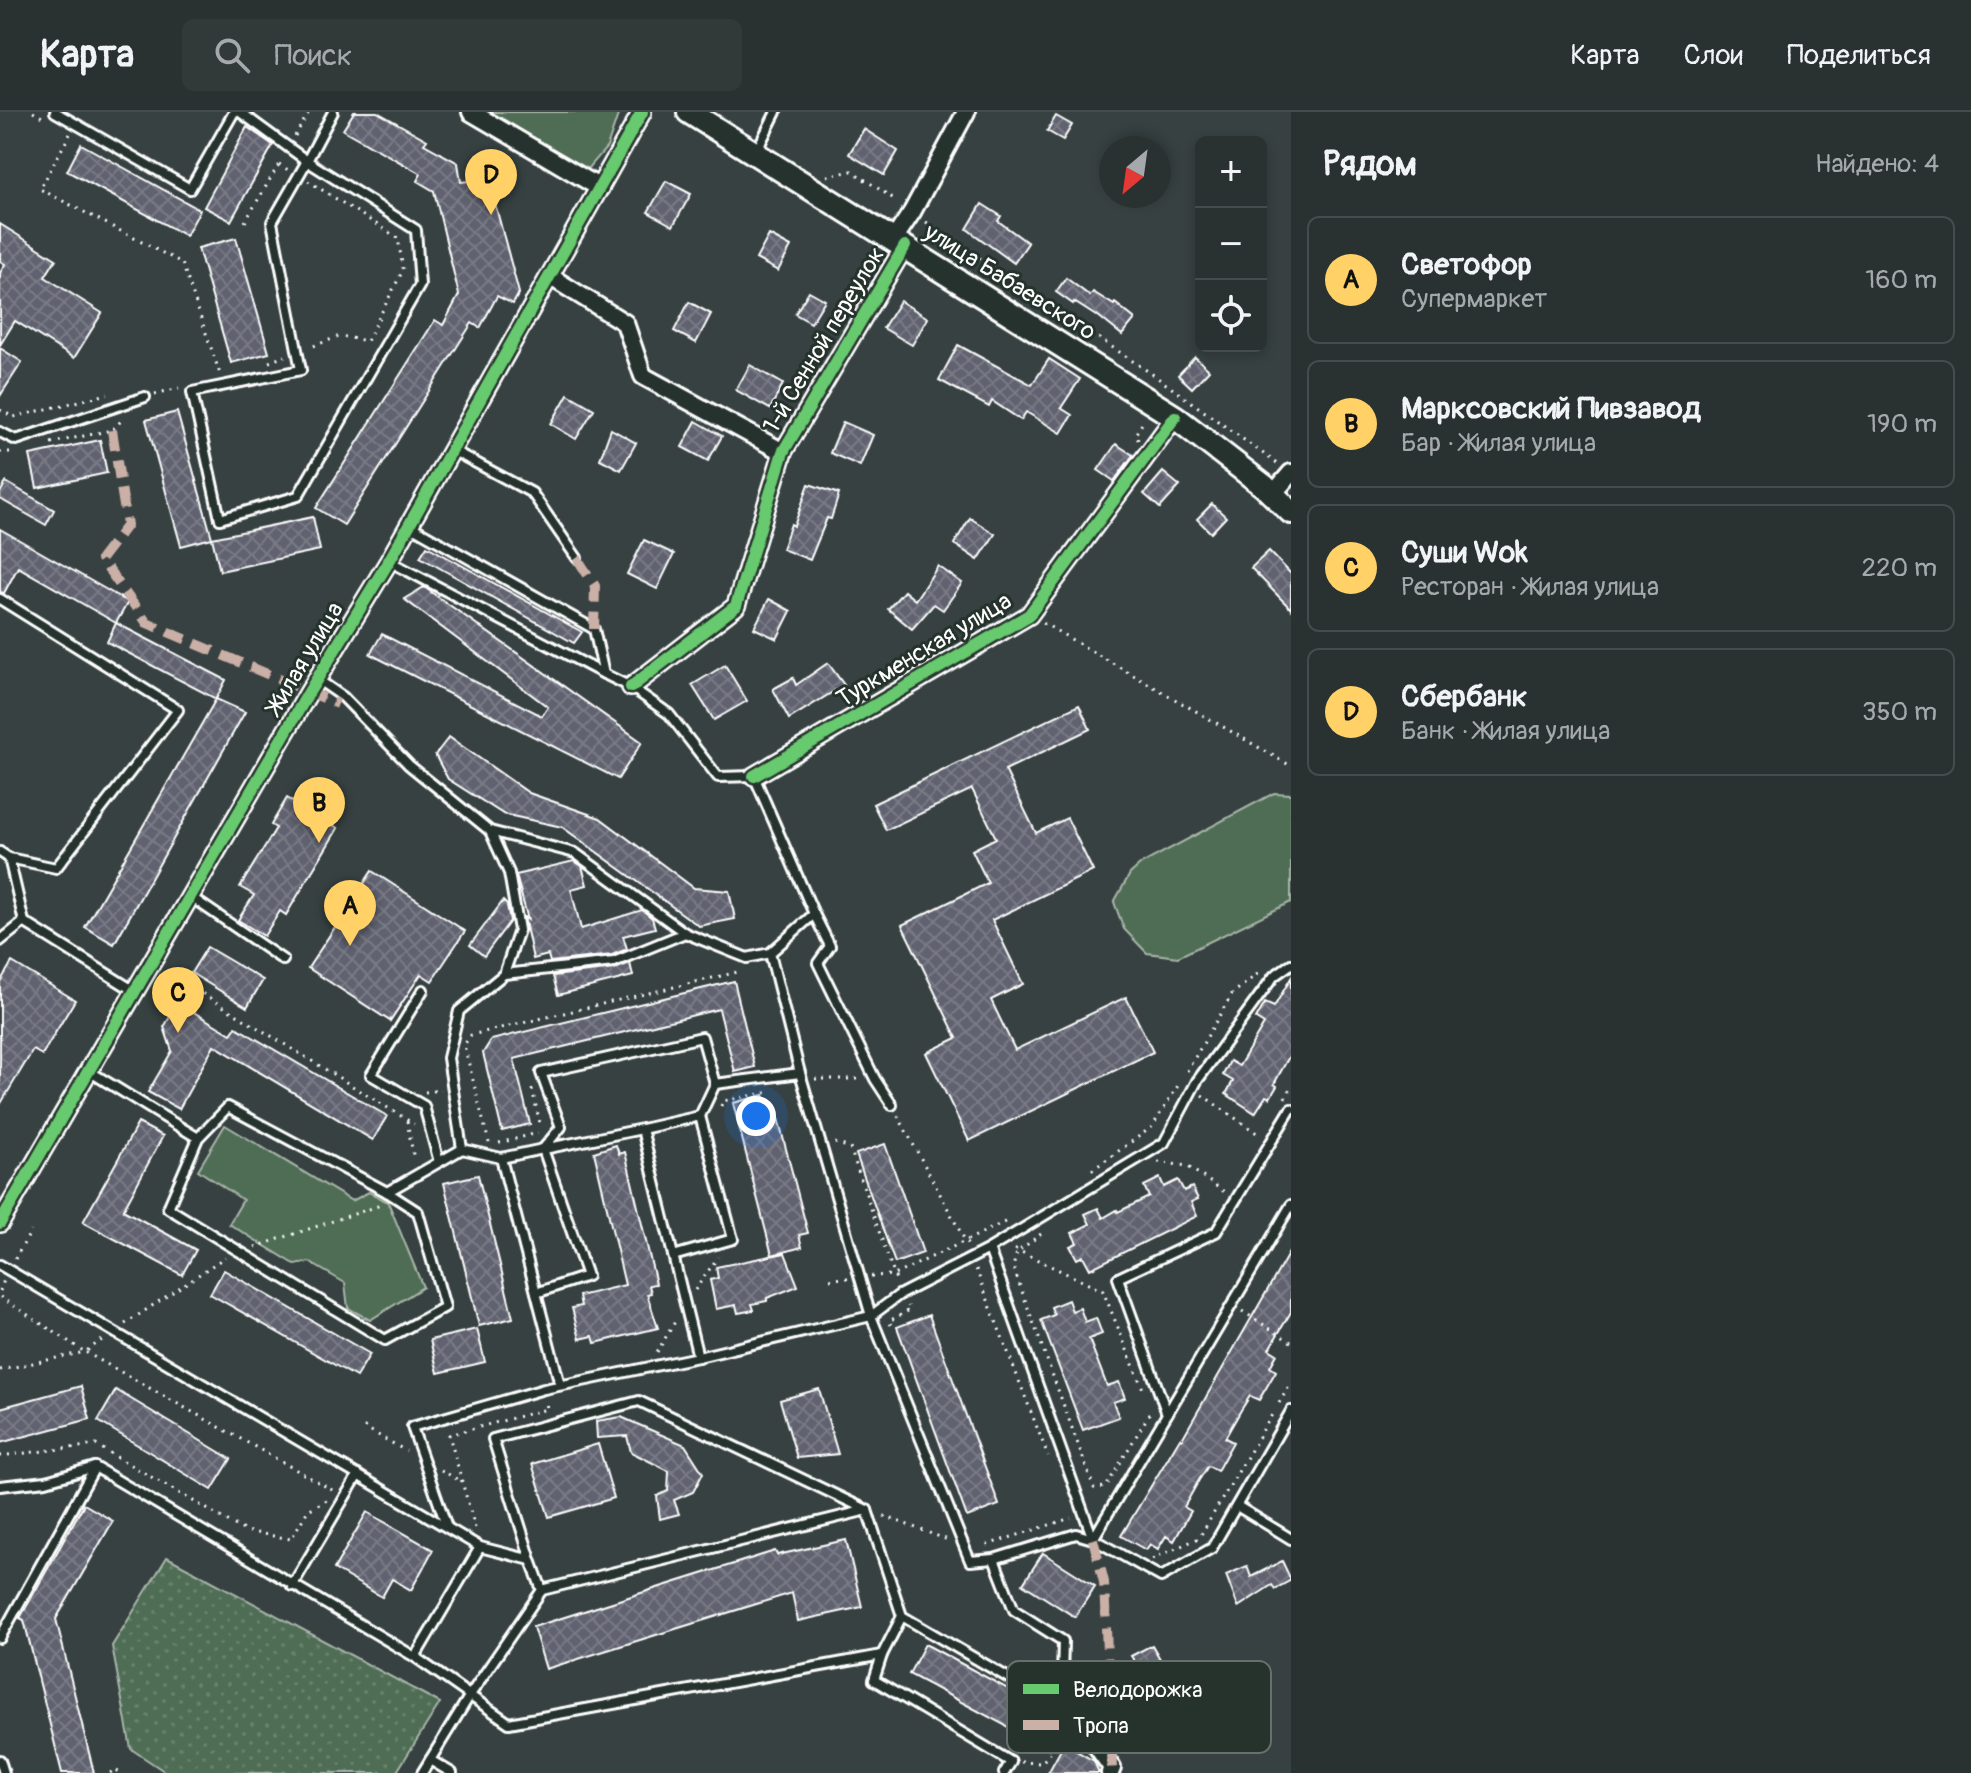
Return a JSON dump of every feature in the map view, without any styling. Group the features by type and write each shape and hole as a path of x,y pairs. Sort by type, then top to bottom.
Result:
{"main road":[{"name":"улица Бабаевского","path":"689,112 1175,417 1273,494 1291,512"}],"street":[{"path":"471,112 600,188"},
{"name":"Жилая улица","path":"0,1223 389,561 642,112"},
{"name":"1-й Сенной переулок","path":"631,687 736,606 783,452 900,242 912,212 966,112"},
{"path":"551,277 625,323 643,376 783,452"},
{"name":"Туркменская улица","path":"754,776 1029,615 1175,417"},
{"path":"1273,494 1291,474"},
{"path":"1101,1753 1112,1768 1110,1773"}],"lane":[{"path":"55,112 190,189 237,112 307,161 416,230 420,285 298,496 220,519 192,392 301,370 272,222 299,176 307,161 333,112"},
{"path":"756,153 776,112"},
{"path":"0,432 16,440 145,397"},
{"path":"452,450 532,493 577,558"},
{"path":"409,525 594,629 604,674"},
{"path":"389,561 631,687 669,714 718,777 754,776 830,946 818,963 875,1079 892,1105"},
{"path":"0,601 178,710 56,868 9,858 0,852"},
{"path":"317,679 343,697 409,765 490,831 575,853 685,933 747,958 770,953 814,914"},
{"path":"462,1149 448,1058 459,1011 504,974 519,930 509,873 490,831"},
{"path":"9,858 24,922 136,992"},
{"path":"191,897 283,960"},
{"path":"0,941 24,922"},
{"path":"504,974 614,962 685,933"},
{"path":"770,953 800,1073 871,1316 970,1561 994,1559 1076,1534 1093,1539 1161,1577 1212,1548 1291,1411"},
{"path":"447,1527 412,1427 560,1385 698,1357 871,1316 899,1295 989,1249 1164,1143 1197,1081 1274,976 1291,964"},
{"path":"423,990 371,1075 424,1106 439,1162"},
{"path":"543,1149 561,1127 541,1073 702,1037 715,1084 701,1118 733,1239 673,1256"},
{"path":"89,1071 198,1138"},
{"path":"715,1084 800,1073"},
{"path":"228,1107 387,1192 418,1212 445,1307 385,1340 168,1208 198,1138 228,1107"},
{"path":"1167,1414 1118,1278 1216,1232 1291,1109"},
{"path":"387,1192 462,1149 501,1158 701,1118"},
{"path":"642,1129 698,1357"},
{"path":"536,1293 587,1276 543,1149"},
{"path":"501,1158 560,1385"},
{"path":"1093,1539 1291,1205"},
{"path":"989,1249 1093,1539"},
{"path":"0,1265 480,1547 531,1560"},
{"path":"542,1590 493,1439 639,1401 867,1510 902,1616 1007,1678"},
{"path":"0,1638 95,1467"},
{"path":"0,1486 46,1481 95,1467 415,1657 509,1723 882,1655"},
{"path":"292,1586 358,1475"},
{"path":"1237,1506 1291,1539"},
{"path":"422,1773 470,1695 542,1590 867,1510"},
{"path":"415,1657 480,1547"},
{"path":"994,1559 1014,1610 1063,1641 1062,1661"},
{"path":"902,1616 882,1655 874,1680 1011,1762 1004,1773"},
{"path":"0,1760 4,1773"},
{"path":"430,1760 452,1773"}],"path":[{"path":"33,112 46,119"},
{"path":"245,222 309,112"},
{"path":"71,133 40,189 182,263 222,379"},
{"path":"260,365 340,336 367,341 403,270 398,238 279,164"},
{"path":"823,176 852,171 1155,376 1291,474"},
{"path":"0,410 14,417 110,393"},
{"path":"1029,615 1291,766"},
{"path":"1186,1072 1232,994 1267,966"},
{"path":"529,1077 542,1132 490,1145 464,1045 471,1035 750,969"},
{"path":"182,981 431,1133"},
{"path":"815,1079 875,1079"},
{"path":"1092,1170 1152,1127 1179,1084"},
{"path":"701,1118 713,1119 723,1101 776,1090"},
{"path":"1202,1095 1261,1136"},
{"path":"407,1121 417,1175"},
{"path":"1154,1161 1187,1166 1226,1193"},
{"path":"154,1303 219,1260 396,1197"},
{"path":"894,1275 1008,1221"},
{"path":"1042,1234 1017,1252 1013,1267 1094,1488 1106,1487 1151,1411"},
{"path":"1017,1252 1103,1291 1146,1398"},
{"path":"0,1297 85,1352 339,1493 308,1510 291,1539 245,1531 96,1445 0,1456"},
{"path":"1232,1305 1291,1342"},
{"path":"0,1370 85,1352"},
{"path":"1148,1561 1199,1538 1291,1383"},
{"path":"480,1547 449,1435 547,1409 544,1389"},
{"path":"867,1510 963,1545"},
{"path":"1011,1762 1041,1763 1050,1753"},
{"path":"110,1773 115,1770 120,1773"}],"green space":[{"path":"489,112 619,112 607,147 588,169"},
{"path":"1274,793 1291,794 1291,902 1178,957 1147,953 1124,929 1114,902 1130,874 1141,864"},
{"path":"225,1125 352,1201 369,1192 388,1202 423,1287 370,1320 348,1308 345,1283 309,1262 296,1265 229,1224 243,1200 198,1170"},
{"path":"167,1557 440,1703 396,1773 167,1773 131,1749 112,1646"}],"building":[{"path":"354,112 377,112 427,140 424,144 458,163 461,182 478,180 490,185 519,293 513,304 497,296 480,328 472,323 344,525 316,508 435,320 443,325 459,295 434,191 417,181 421,174 343,130"},
{"path":"1056,116 1072,125 1063,140 1047,131"},
{"path":"247,127 273,145 231,221 204,207"},
{"path":"864,129 898,151 884,175 849,154"},
{"path":"81,144 200,210 186,236 67,171"},
{"path":"666,181 691,194 673,226 648,212"},
{"path":"982,204 1001,216 998,221 1028,243 1014,263 967,229"},
{"path":"0,224 56,259 45,277 102,313 74,358 15,321 0,345 0,273 5,264 0,261"},
{"path":"769,235 791,247 778,271 756,259"},
{"path":"236,238 269,353 231,363 198,248"},
{"path":"1066,278 1090,296 1093,292 1115,303 1135,319 1122,335 1097,315 1056,292"},
{"path":"809,291 825,300 811,323 795,314"},
{"path":"900,301 928,318 912,345 883,328"},
{"path":"689,302 711,314 696,343 674,331"},
{"path":"958,345 1032,385 1049,359 1080,379 1061,408 1072,415 1061,433 1026,412 1021,420 992,401 989,407 939,380"},
{"path":"0,348 22,362 0,396"},
{"path":"1195,357 1209,370 1192,388 1178,375"},
{"path":"750,365 783,384 770,409 736,390"},
{"path":"568,394 594,409 576,439 551,424"},
{"path":"177,412 212,538 181,546 146,420"},
{"path":"696,421 722,436 708,461 682,447"},
{"path":"843,422 873,435 860,466 830,453"},
{"path":"611,429 636,443 621,470 600,459"},
{"path":"100,440 107,473 37,488 30,455"},
{"path":"1116,444 1133,455 1114,481 1098,470"},
{"path":"1163,472 1180,486 1160,508 1144,494"},
{"path":"6,482 54,510 46,525 0,499"},
{"path":"809,484 839,494 831,519 827,518 810,560 782,549"},
{"path":"1212,504 1226,517 1211,533 1197,519"},
{"path":"313,517 320,550 220,571 212,538"},
{"path":"970,518 995,534 978,560 954,544"},
{"path":"0,529 128,602 116,623 18,567 4,593 0,592"},
{"path":"644,540 674,554 657,589 627,574"},
{"path":"427,546 582,632 574,643 420,557"},
{"path":"1269,551 1291,574 1291,609 1251,568"},
{"path":"938,566 962,583 943,610 934,604 912,629 888,609 904,591 915,600"},
{"path":"424,587 642,742 618,779 370,654 382,634 542,716 548,707 404,599"},
{"path":"769,599 791,611 777,639 754,628"},
{"path":"116,623 226,680 216,699 107,642"},
{"path":"828,663 844,685 789,719 773,689 793,678 796,685"},
{"path":"725,665 747,701 714,720 692,685"},
{"path":"216,699 245,712 114,944 85,927"},
{"path":"1079,705 1090,729 1005,770 1036,833 1067,818 1093,871 992,920 1023,984 991,1000 1015,1050 1126,997 1153,1052 969,1141 926,1053 957,1038 902,925 988,883 972,850 996,838 972,789 886,830 873,804"},
{"path":"449,737 529,793 600,818 694,888 729,891 735,919 699,926 562,827 503,814 448,779 435,755"},
{"path":"287,798 338,828 286,915 280,911 264,936 238,920 254,895 240,887 276,828 271,825"},
{"path":"574,861 582,866 587,885 571,889 581,929 642,910 652,918 655,928 623,936 627,949 612,955 550,962 548,955 533,959 524,917 528,920 516,875"},
{"path":"372,871 465,931 432,981 421,974 390,1021 308,968"},
{"path":"503,901 507,905 510,921 484,956 470,945"},
{"path":"207,947 263,980 247,1007 191,973"},
{"path":"12,962 75,1000 42,1055 33,1050 0,1105 0,982"},
{"path":"630,963 633,976 558,995 553,976 615,969"},
{"path":"1291,978 1291,1053 1270,1098 1266,1096 1255,1113 1226,1094 1233,1081 1223,1075 1230,1061 1239,1066 1264,1024 1256,1019 1265,1003 1274,1007"},
{"path":"734,981 755,1067 735,1072 719,1009 514,1059 530,1124 502,1131 483,1053 491,1040"},
{"path":"178,1003 231,1034 236,1027 387,1116 373,1140 214,1045 179,1109 148,1092 172,1051 164,1027"},
{"path":"764,1095 767,1104 774,1103 808,1233 799,1235 802,1247 772,1255 733,1103"},
{"path":"138,1123 163,1136 123,1210 196,1250 182,1275 83,1222"},
{"path":"885,1144 923,1253 895,1263 856,1154"},
{"path":"616,1145 619,1154 625,1152 656,1284 649,1285 651,1293 647,1294 658,1328 595,1343 593,1336 580,1339 572,1308 581,1306 579,1296 625,1285 594,1152"},
{"path":"478,1175 513,1318 479,1326 444,1183"},
{"path":"1160,1178 1164,1187 1178,1180 1184,1191 1192,1187 1198,1199 1191,1202 1197,1216 1090,1269 1083,1256 1077,1259 1070,1246 1077,1243 1072,1233 1090,1224 1085,1214 1098,1208 1103,1218 1118,1212 1149,1197 1144,1186"},
{"path":"1291,1249 1291,1312 1269,1349 1277,1354 1270,1367 1276,1371 1259,1400 1250,1396 1241,1410 1225,1438 1233,1442 1217,1471 1208,1466 1199,1480 1184,1507 1191,1511 1174,1541 1166,1536 1158,1549 1150,1544 1146,1550 1121,1536 1182,1439"},
{"path":"785,1253 798,1286 767,1298 767,1301 752,1304 754,1310 738,1313 736,1305 716,1309 710,1280 718,1278 716,1267"},
{"path":"224,1270 370,1354 356,1377 210,1294"},
{"path":"1068,1300 1072,1311 1080,1308 1085,1322 1096,1318 1102,1334 1089,1339 1107,1386 1119,1382 1125,1398 1113,1402 1119,1417 1083,1430 1041,1320 1054,1315 1051,1307"},
{"path":"929,1315 999,1505 967,1517 897,1327"},
{"path":"477,1329 485,1362 438,1373 430,1340"},
{"path":"81,1386 90,1419 0,1443 0,1408"},
{"path":"819,1389 838,1454 797,1458 780,1400"},
{"path":"116,1390 231,1459 212,1490 98,1421"},
{"path":"621,1417 685,1445 703,1473 693,1492 674,1500 679,1514 660,1519 657,1496 668,1491 669,1471 631,1452 627,1436 597,1438 596,1421"},
{"path":"598,1444 614,1498 549,1517 532,1464"},
{"path":"84,1504 113,1521 56,1619 94,1773 62,1773 24,1620 20,1618"},
{"path":"367,1512 433,1550 411,1590 392,1579 382,1597 334,1569"},
{"path":"846,1540 862,1607 798,1621 792,1593 546,1669 533,1627 775,1551 777,1555"},
{"path":"1043,1553 1095,1586 1075,1617 1023,1584"},
{"path":"1282,1561 1291,1580 1275,1589 1272,1585 1238,1607 1226,1575 1247,1566 1251,1577"},
{"path":"925,1644 1007,1689 1007,1726 909,1674"},
{"path":"1152,1645 1161,1661 1134,1661 1131,1656"},
{"path":"1059,1753 1080,1753 1094,1761 1099,1773 1048,1773"}],"marked path":[{"path":"112,430 127,525 101,559 147,623 338,704"},
{"path":"577,558 595,586 594,629"},
{"path":"1093,1539 1104,1582 1107,1661"},
{"path":"1111,1753 1112,1768"}],"cycle path":[{"path":"0,1223 309,692 389,561 642,112"},
{"path":"631,687 736,606 783,452 905,246"},
{"path":"754,776 1029,615 1175,417"}],"place":[{"name":"Сбербанк","path":"491,215"},
{"name":"Марксовский Пивзавод","path":"319,843"},
{"name":"Светофор","path":"350,946"},
{"name":"Суши Wok","path":"178,1033"}]}
